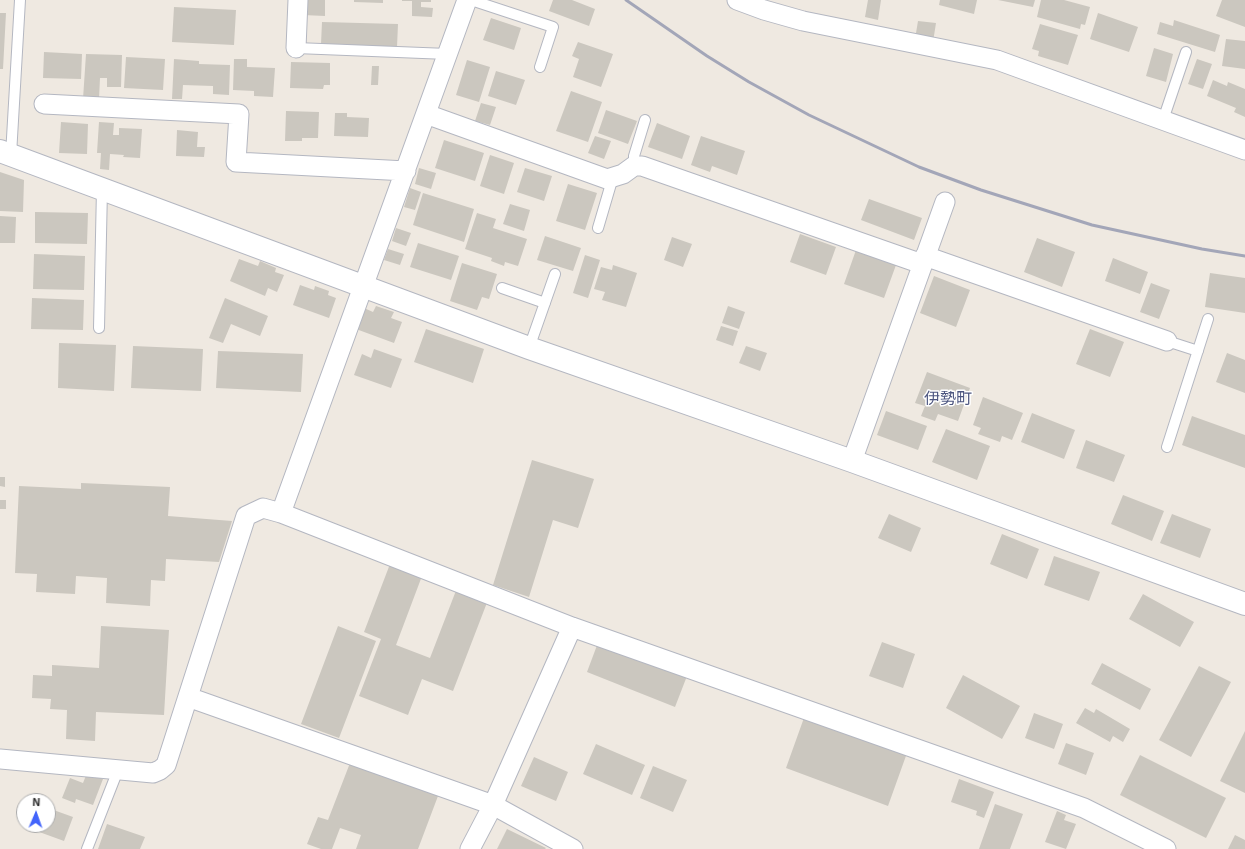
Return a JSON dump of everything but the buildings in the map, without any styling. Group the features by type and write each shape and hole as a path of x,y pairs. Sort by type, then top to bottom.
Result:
{"street":[{"path":"296,48 298,0"},
{"path":"281,513 467,0"},
{"path":"737,0 764,10 803,21 997,60 1245,150"},
{"path":"44,104 239,114 236,162 406,171"},
{"path":"426,114 607,179 623,174 634,166 642,166 1167,341"},
{"path":"5,153 363,288 852,461 1245,604"},
{"path":"852,461 945,202"},
{"path":"0,759 153,773 166,765 246,516 263,508 281,513 572,627 1084,808 1166,849"},
{"path":"470,849 493,805 572,627"},
{"path":"188,697 493,805 573,849"}],"lane":[{"path":"5,153 20,0"},
{"path":"471,0 553,27 540,67"},
{"path":"296,48 448,54"},
{"path":"1163,120 1186,52"},
{"path":"634,166 634,156 645,120"},
{"path":"598,228 613,177"},
{"path":"99,328 102,189"},
{"path":"529,348 555,274"},
{"path":"502,288 545,303"},
{"path":"1167,447 1208,319"},
{"path":"1167,341 1198,351"},
{"path":"87,849 118,770"}],"railway":[{"path":"626,0 707,56 749,82 809,115 919,167 981,190 1092,225 1202,249 1245,256"}],"district":[{"name":"伊勢町","path":"948,399"}]}
